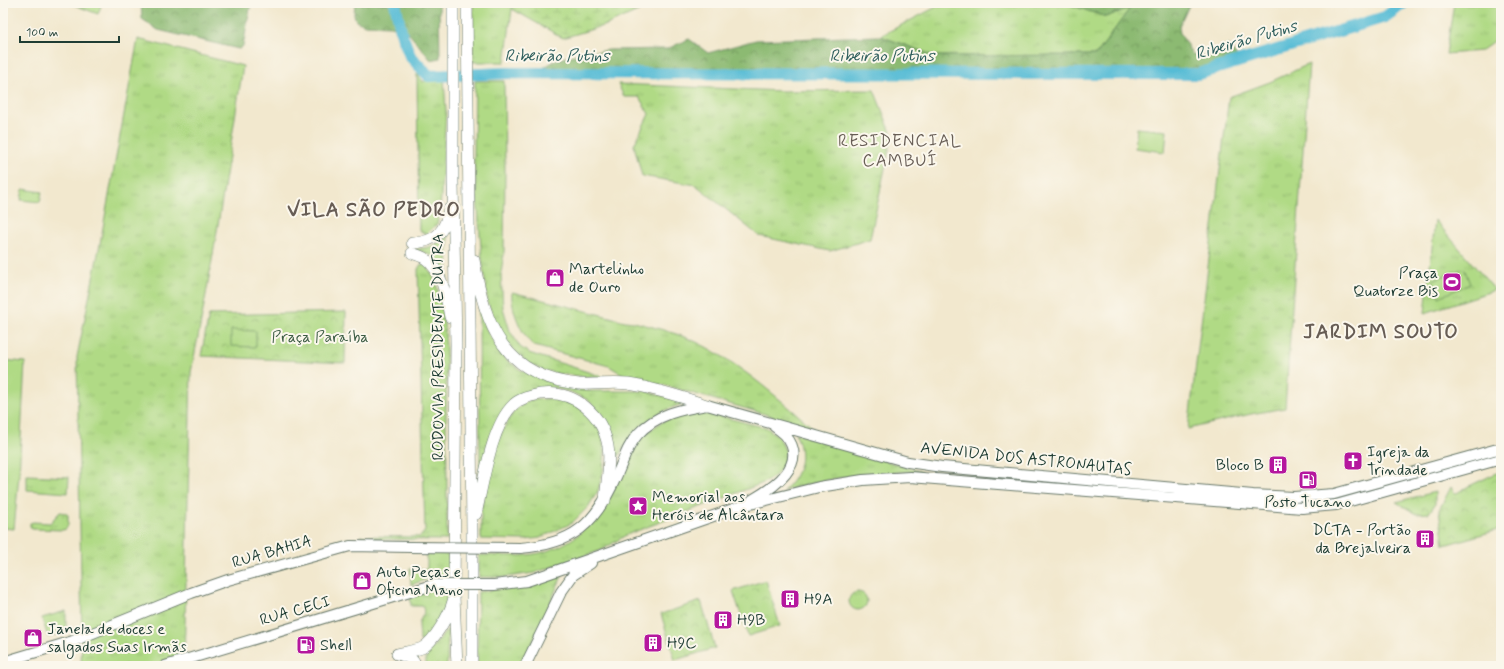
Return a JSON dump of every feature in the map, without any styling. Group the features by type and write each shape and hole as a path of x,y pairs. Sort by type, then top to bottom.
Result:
{"highway":[{"name":"RODOVIA PRESIDENTE DUTRA","path":"453,3 453,182 456,344 454,596 457,666"},
{"name":"RODOVIA PRESIDENTE DUTRA","path":"467,3 472,666"},
{"path":"453,182 447,221 442,231 431,239 412,248 435,268 441,281 456,344"},
{"path":"468,226 478,283 489,319 495,333 508,352 519,362 533,372 551,379 579,384 626,384 658,390 707,405"},
{"path":"472,534 491,446 504,416 513,405 524,398 533,395 555,393 568,396 586,407 594,414 601,426 609,448 605,501"},
{"path":"397,654 423,648 438,631 451,606 454,596"}],"main road":[{"name":"AVENIDA DOS ASTRONAUTAS","path":"520,548 549,544 570,535 584,526 596,514 605,501 626,453 638,434 656,419 678,410 707,405 908,462 942,467 1187,490 1294,497 1334,494 1501,448"},
{"path":"742,506 778,483 791,465 793,454 791,444 786,436 770,423"},
{"name":"AVENIDA DOS ASTRONAUTAS","path":"494,585 527,581 742,506 819,487 863,480 910,477 1302,508 1336,505 1501,459"},
{"name":"RUA BAHIA","path":"3,662 44,651 228,580 350,546 520,548"},
{"path":"525,666 561,592 573,575 602,556"},
{"name":"RUA CECI","path":"165,666 433,585 494,585"},
{"path":"397,654 412,660 417,666"}],"green space":[{"path":"69,3 102,3 98,14"},
{"path":"141,3 251,3 243,46 239,49 158,30 142,19"},
{"path":"355,3 439,3 440,58 431,60 406,30 391,26 365,25 356,21 354,14"},
{"path":"473,3 515,3 512,9 505,62 473,62"},
{"path":"515,3 656,3 606,25 563,38 512,9"},
{"path":"944,3 1064,3 1131,7 1096,55 935,56 880,36"},
{"path":"1064,3 1190,3 1179,27 1180,33 1192,54 1208,57 1228,45 1240,61 1198,74 535,73 556,60 574,55 609,50 667,49 689,39 708,53 756,40 880,36 935,56 1096,55 1130,8 1106,17"},
{"path":"1454,3 1501,3 1501,36 1481,51 1446,54"},
{"path":"138,39 243,66 212,258 191,372 184,666 81,666 82,637 77,357 99,249"},
{"path":"1309,64 1285,408 1251,414 1188,429 1229,97 1270,82"},
{"path":"417,73 423,82 428,79 444,78 446,112 440,211 437,224 426,234 419,230"},
{"path":"475,81 504,81 504,251 501,274 503,308 510,331 520,347 529,353 610,379 560,374 542,370 527,362 503,340 488,304 482,259 474,160"},
{"path":"618,84 782,91 874,90 892,135 870,239 830,251 759,236 696,185 642,176 634,145 649,114 639,97 624,97"},
{"path":"1137,128 1167,131 1165,152 1135,148"},
{"path":"23,189 42,192 40,202 21,200"},
{"path":"1435,220 1495,290 1425,313"},
{"path":"448,233 447,279 441,266 431,255 412,249 432,246"},
{"path":"421,264 427,266 435,281 444,318 446,339 447,540 364,539 360,536 420,537 425,531 418,269"},
{"name":"Praça Quatorze Bis","path":"1464,268 1470,284 1439,297 1433,280"},
{"path":"512,292 634,322 680,335 698,343 720,355 748,374 813,428 664,385 632,380 609,366 534,346 521,329 513,306"},
{"path":"479,306 488,333 506,360 522,371 557,385 589,391 646,391 686,403 663,412 644,423 629,439 616,461 612,431 603,416 588,400 571,392 555,388 532,389 514,398 480,479"},
{"name":"Praça Paraíba","path":"346,312 345,363 201,356 209,315"},
{"path":"231,330 256,331 256,347 231,346"},
{"path":"3,360 25,362 19,475 14,529 3,528"},
{"path":"561,398 579,406 601,431 605,451 603,471 598,491 588,507 572,523 540,538 525,540 481,539 481,509 497,442 506,424 515,410 530,400"},
{"path":"703,412 767,428 779,437 786,452 782,467 776,475 763,483 626,535 602,550 534,573 506,577 479,577 479,555 506,556 540,553 557,547 578,535 585,526 626,457 637,443 664,421 682,415"},
{"path":"795,433 922,472 852,476 817,482 783,491 794,479 800,464 800,449"},
{"path":"1501,471 1501,529 1444,545 1439,510 1451,487 1455,494"},
{"path":"27,475 69,477 68,493 27,490"},
{"path":"1435,492 1435,504 1429,513 1417,514 1396,502"},
{"path":"60,512 68,515 68,525 66,529 32,529 30,526 30,523 33,522 50,523"},
{"path":"424,552 449,553 448,576 432,577 411,585 410,569 427,569 427,561"},
{"path":"562,576 530,648 519,666 477,666 478,592 517,587"},
{"path":"766,580 780,626 748,636 733,591"},
{"path":"436,589 446,589 447,597 445,610 427,641 420,641 419,624 424,611 422,606 411,606 410,597"},
{"path":"858,592 864,595 867,601 864,607 858,610 852,607 849,601 852,595"},
{"path":"701,601 715,648 675,660 661,614"},
{"path":"66,611 66,632 48,637 42,618"},
{"path":"448,629 447,666 426,666 426,655"}],"waterway":[{"name":"Ribeirão Putins","path":"395,3 402,35 410,56 429,76 509,73 1198,74 1385,17 1404,3"}],"place":[{"name":"Martelinho de Ouro","path":"555,278"},
{"name":"Praça Quatorze Bis","path":"1452,282"},
{"name":"Igreja da Trindade","path":"1353,461"},
{"name":"Bloco B","path":"1278,465"},
{"name":"Posto Tucano","path":"1308,480"},
{"name":"Memorial aos Heróis de Alcântara","path":"638,506"},
{"name":"DCTA - Portão da Brejalveira","path":"1425,539"},
{"name":"Auto Peças e Oficina Mano","path":"362,581"},
{"name":"H9A","path":"790,599"},
{"name":"H9B","path":"723,620"},
{"name":"Janela de doces e salgados Suas Irmãs","path":"33,638"},
{"name":"H9C","path":"653,643"},
{"name":"Shell","path":"306,645"}],"district":[{"name":"RESIDENCIAL CAMBUÍ","path":"900,151"},
{"name":"VILA SÃO PEDRO","path":"374,210"},
{"name":"JARDIM SOUTO","path":"1381,332"}]}
